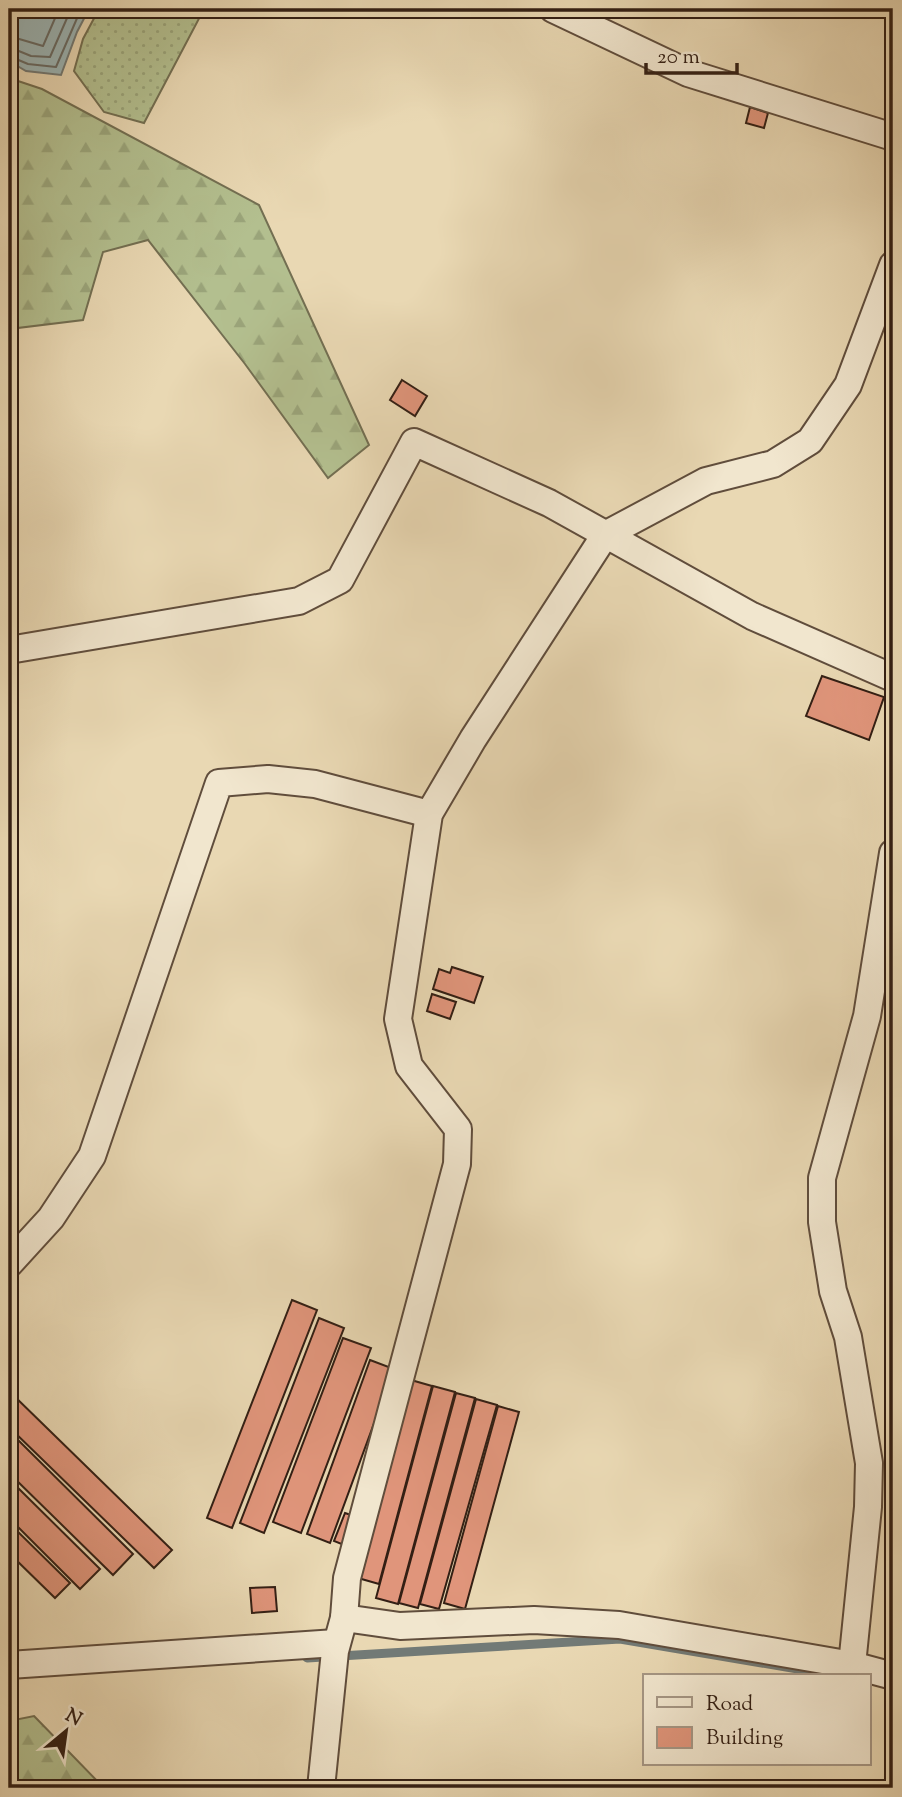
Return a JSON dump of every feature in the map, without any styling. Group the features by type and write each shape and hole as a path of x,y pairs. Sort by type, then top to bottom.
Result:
{"street":[{"path":"552,9 688,73 893,137"},
{"path":"321,1788 347,1578 457,1164 458,1129 409,1066 398,1019 429,814 473,739 605,535 706,481 773,464 810,441 848,385 893,265"},
{"path":"9,650 299,601 340,580 414,442 549,503 752,616 893,678"},
{"path":"9,1264 51,1218 92,1156 219,783 268,779 316,784 429,814"},
{"path":"852,1665 868,1507 869,1463 848,1337 833,1291 821,1198 822,1178 867,1016 893,853"},
{"path":"9,1665 337,1644 400,1626 534,1620 619,1625 852,1665 893,1676"}],"green space":[{"path":"99,9 204,9 144,123 104,112 74,71 83,39"},
{"path":"9,78 42,89 259,205 369,445 328,478 245,364 148,240 103,252 83,320 9,329"},
{"path":"34,1716 104,1788 9,1788 9,1721"}],"water":[{"path":"9,9 89,9 61,75 26,71 9,61"}],"building":[{"path":"750,107 768,113 764,128 746,123"},
{"path":"402,380 427,396 415,416 390,400"},
{"path":"822,676 884,697 869,740 806,716"},
{"path":"452,967 483,977 474,1003 433,989 439,969 450,973"},
{"path":"432,994 456,1002 450,1019 427,1011"},
{"path":"292,1300 317,1310 232,1528 207,1518"},
{"path":"319,1318 344,1328 264,1533 240,1523"},
{"path":"343,1338 371,1348 301,1533 273,1522"},
{"path":"370,1360 394,1369 330,1543 307,1534"},
{"path":"411,1380 432,1386 379,1584 358,1578"},
{"path":"433,1386 455,1392 398,1604 376,1598"},
{"path":"9,1391 172,1550 154,1568 9,1427"},
{"path":"456,1393 475,1398 418,1608 399,1603"},
{"path":"476,1399 497,1405 439,1609 420,1604"},
{"path":"498,1406 519,1412 465,1609 444,1603"},
{"path":"9,1431 133,1554 113,1575 9,1473"},
{"path":"9,1479 100,1569 80,1589 9,1518"},
{"path":"345,1513 360,1518 349,1547 334,1541"},
{"path":"9,1523 70,1583 55,1598 9,1553"},
{"path":"275,1587 277,1611 252,1613 250,1588"}],"waterway":[{"path":"307,1658 620,1639 827,1674"}]}
